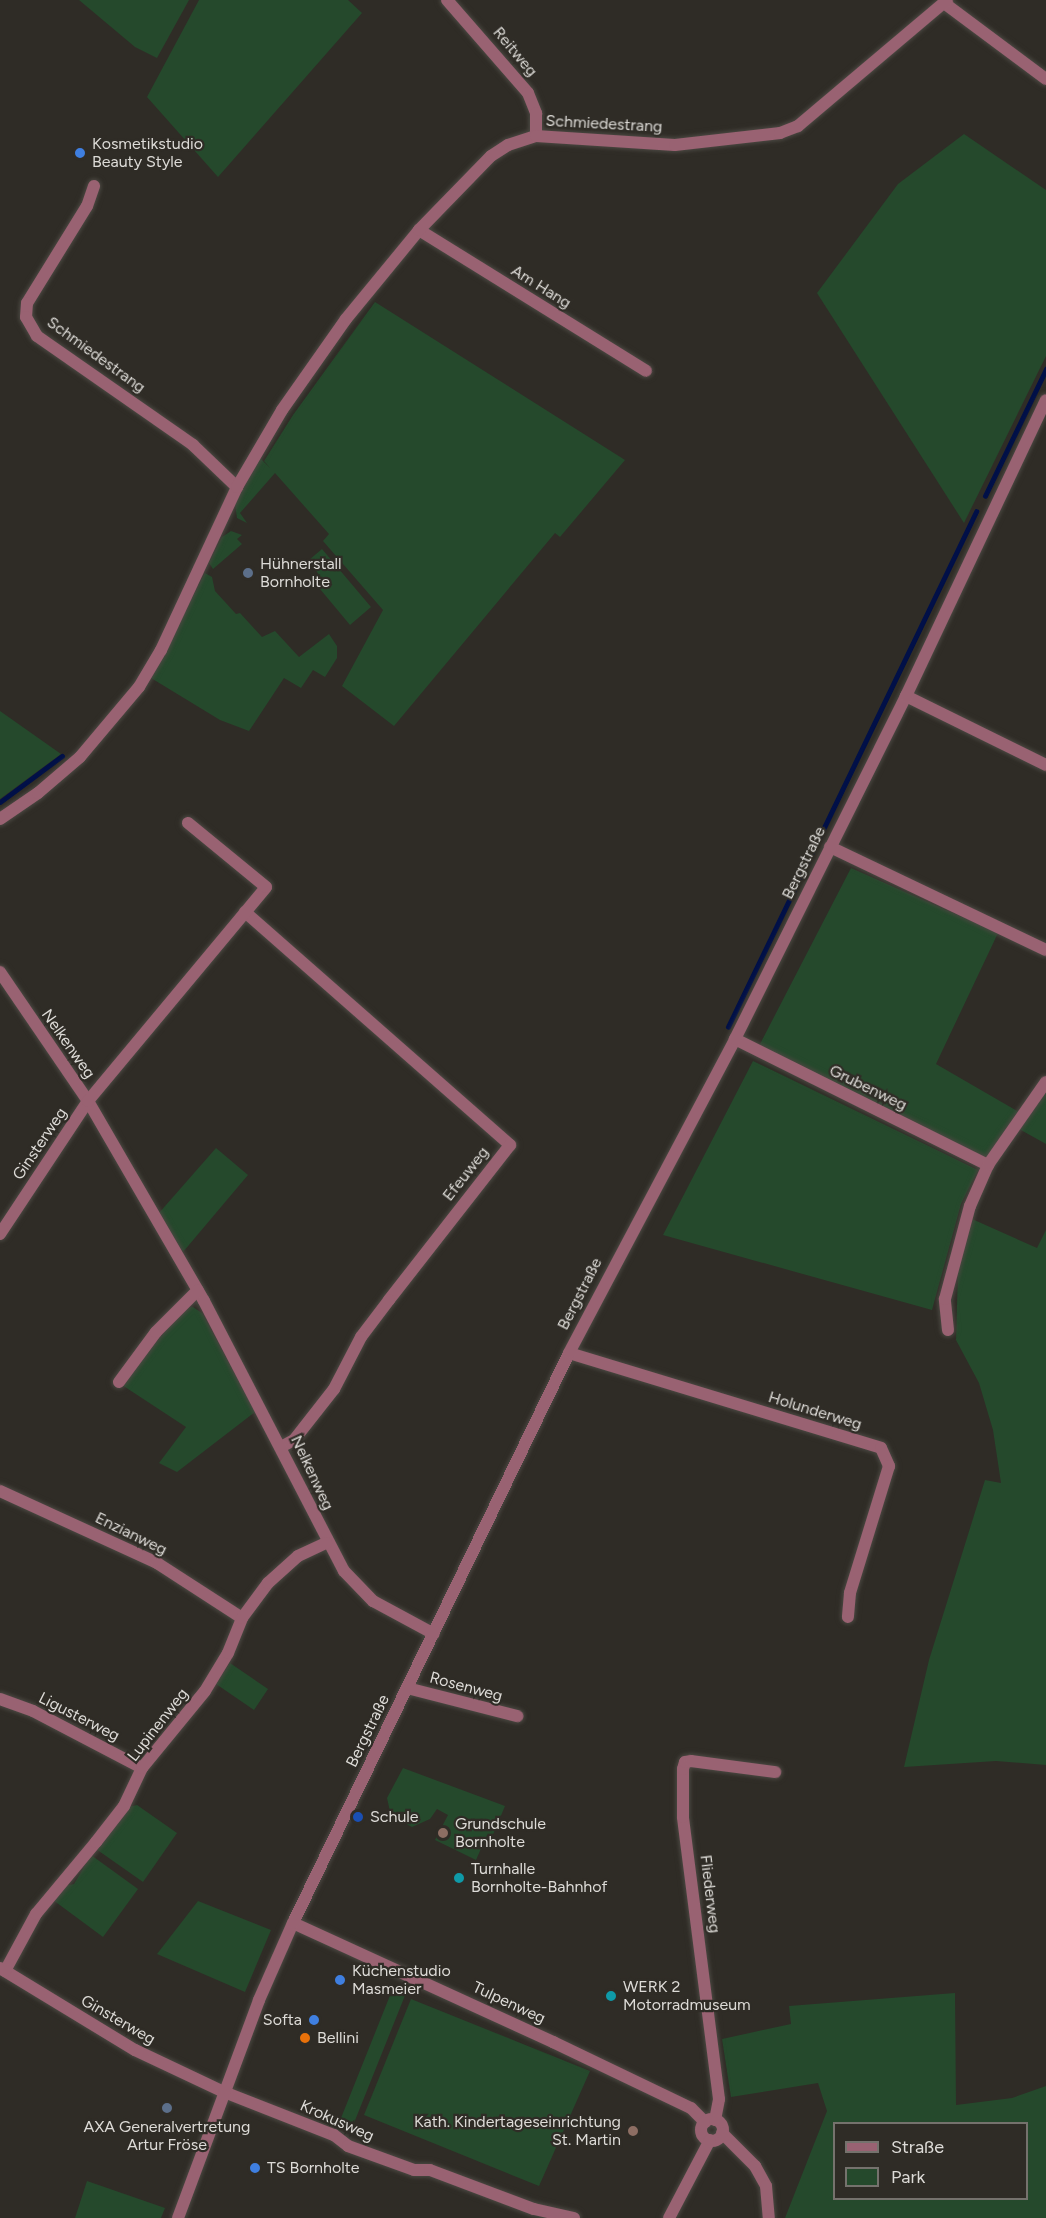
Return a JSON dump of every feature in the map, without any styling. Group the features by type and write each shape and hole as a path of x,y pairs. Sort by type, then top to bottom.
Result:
{"street":[{"name":"Reitweg","path":"447,0 528,93 536,112 536,136"},
{"name":"Schmiedestrang","path":"0,819 38,793 80,757 139,687 161,650 237,487 308,374 419,230 491,156 508,145 536,136 675,145 780,133 798,126 945,1"},
{"path":"945,1 1046,79"},
{"name":"Schmiedestrang","path":"94,186 87,206 27,303 26,317 37,336 193,445 237,487"},
{"name":"Am Hang","path":"419,230 646,371"},
{"name":"Bergstraße","path":"178,2218 224,2092 293,1923 570,1353 735,1039 906,696 1046,400"},
{"path":"906,696 1046,765"},
{"path":"88,1101 266,887 188,823"},
{"path":"831,847 1046,950"},
{"name":"Efeuweg","path":"245,912 510,1145 361,1338 334,1389 294,1440 281,1447"},
{"name":"Nelkenweg","path":"0,972 88,1101 198,1290 281,1447 326,1543 353,1584 366,1595 434,1634"},
{"name":"Grubenweg","path":"735,1039 988,1166"},
{"path":"948,1330 945,1299 970,1206 988,1166 1046,1082"},
{"name":"Ginsterweg","path":"0,1234 88,1101"},
{"path":"119,1382 156,1332 198,1290"},
{"name":"Holunderweg","path":"570,1353 881,1448 889,1466 850,1593 848,1617"},
{"name":"Enzianweg","path":"0,1491 157,1563 242,1618"},
{"name":"Lupinenweg","path":"3,1970 36,1914 124,1806 142,1768 205,1691 228,1653 242,1618 268,1583 298,1556 326,1543"},
{"name":"Rosenweg","path":"407,1688 517,1716"},
{"name":"Ligusterweg","path":"0,1699 33,1711 142,1768"},
{"name":"Fliederweg","path":"710,2121 719,2099 683,1817 683,1769 685,1762 691,1761 775,1772"},
{"name":"Tulpenweg","path":"293,1923 553,2042 691,2108 710,2121"},
{"name":"Ginsterweg","path":"3,1970 135,2050 224,2092"},
{"name":"Krokusweg","path":"224,2092 334,2135 348,2146 414,2170 430,2170 534,2209 574,2218"},
{"path":"710,2140 701,2132 710,2121 722,2126 722,2133 755,2166 766,2186 769,2218"},
{"path":"669,2218 710,2140 722,2133"}],"green space":[{"path":"79,0 189,0 157,58 135,47"},
{"path":"199,0 348,0 362,13 218,177 147,97"},
{"path":"964,134 1046,190 1046,356 964,523 817,293 898,184"},
{"path":"375,302 625,460 560,537 555,533 394,726 342,686 383,610 323,541 329,534 275,473 240,513 247,523 237,518 235,504 260,458 270,468 264,461 293,415"},
{"path":"231,531 242,535 237,539 242,544 213,569 209,563 222,537"},
{"path":"322,549 371,607 350,625 315,583 321,578 309,560"},
{"path":"205,573 212,577 215,591 262,637 275,631 299,657 329,634 337,646 337,658 325,677 313,670 301,688 284,678 249,731 220,720 151,678"},
{"path":"0,711 61,754 0,799"},
{"path":"851,868 998,933 936,1064 1019,1112 989,1155 983,1158 759,1046"},
{"path":"753,1061 978,1170 961,1204 932,1310 663,1235"},
{"path":"1046,1089 1046,1144 1019,1129"},
{"path":"216,1148 248,1175 183,1252 159,1213"},
{"path":"972,1219 1037,1248 1046,1230 1046,1765 996,1761 904,1767 929,1660 985,1480 1001,1483 993,1430 979,1383 956,1340 958,1271"},
{"path":"193,1307 202,1313 255,1412 177,1472 159,1463 186,1427 122,1385 184,1308"},
{"path":"230,1663 268,1689 254,1710 216,1684"},
{"path":"403,1768 505,1806 492,1837 487,1835 476,1860 435,1840 448,1815 437,1809 430,1819 412,1827 391,1816 387,1798"},
{"path":"137,1805 177,1833 143,1882 96,1849 128,1807"},
{"path":"91,1855 138,1889 103,1937 53,1900 64,1886 74,1884"},
{"path":"198,1901 271,1930 245,1992 157,1954"},
{"path":"393,1988 406,1993 352,2128 339,2123"},
{"path":"955,1993 956,2105 1012,2098 1046,2086 1046,2218 785,2218 827,2111 818,2083 731,2097 722,2039 791,2024 789,2006"},
{"path":"411,1999 590,2071 539,2186 364,2115"},
{"path":"87,2181 165,2208 161,2218 75,2218"}],"waterway":[{"path":"985,496 1046,369"},
{"path":"728,1027 976,512"},
{"path":"0,802 62,756"}],"place":[{"name":"Kosmetikstudio Beauty Style","path":"80,153"},
{"name":"Hühnerstall Bornholte","path":"248,573"},
{"name":"Schule","path":"358,1817"},
{"name":"Grundschule Bornholte","path":"443,1833"},
{"name":"Turnhalle Bornholte-Bahnhof","path":"459,1878"},
{"name":"Küchenstudio Masmeier","path":"340,1980"},
{"name":"WERK 2 Motorradmuseum","path":"611,1996"},
{"name":"Softa","path":"314,2020"},
{"name":"Bellini","path":"305,2038"},
{"name":"AXA Generalvertretung Artur Fröse","path":"167,2108"},
{"name":"Kath. Kindertageseinrichtung St. Martin","path":"633,2131"},
{"name":"TS Bornholte","path":"255,2168"}]}
